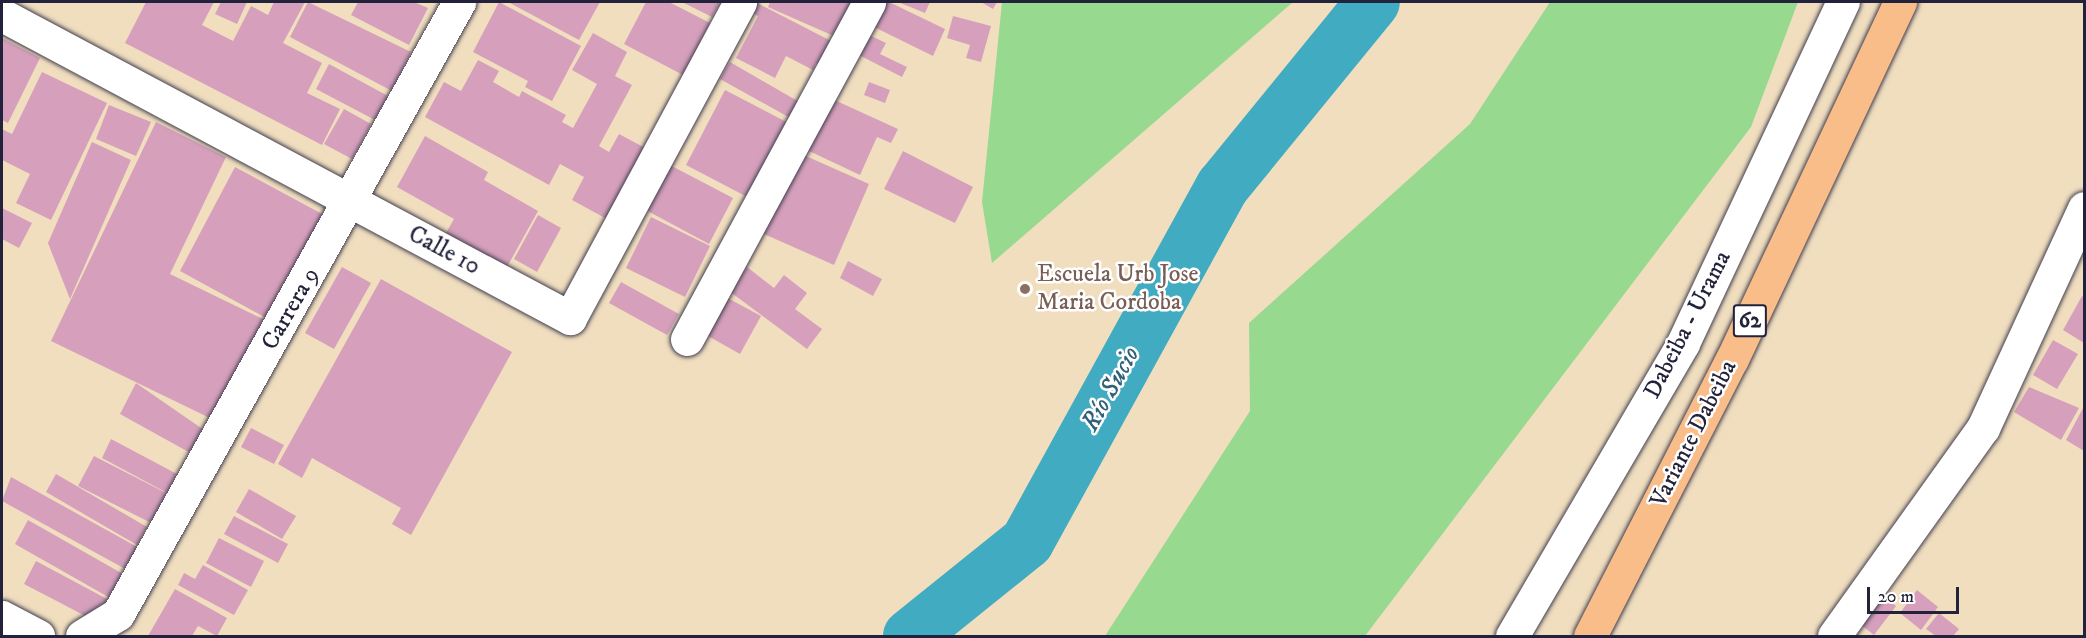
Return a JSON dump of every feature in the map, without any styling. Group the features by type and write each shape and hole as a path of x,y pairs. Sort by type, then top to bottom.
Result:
{"highway":[{"name":"Variante Dabeiba","path":"1590,636 1732,359 1900,2"}],"street":[{"name":"Carrera 9","path":"82,636 118,614 352,201 459,2"},
{"name":"Calle 10","path":"2,15 570,318 740,2"},
{"path":"687,339 869,2"},
{"name":"Dabeiba - Urama","path":"1512,636 1683,343 1843,2"},
{"path":"1834,636 1983,428 2085,208"},
{"path":"2,617 38,636"}],"green space":[{"path":"1002,2 1293,2 992,263 982,202"},
{"path":"1550,2 1798,2 1751,127 1365,636 1105,636 1250,411 1249,323 1470,124"}],"building":[{"path":"146,2 214,2 202,25 233,41 251,6 268,15 274,2 305,2 283,43 322,63 307,93 340,109 322,145 125,43"},
{"path":"221,2 247,2 237,24 215,14"},
{"path":"308,2 411,52 392,91 290,37"},
{"path":"358,2 414,2 428,8 409,45 351,15"},
{"path":"499,2 581,46 552,101 525,87 528,81 473,52"},
{"path":"508,2 600,2 579,40"},
{"path":"646,2 669,2 710,23 683,75 624,44"},
{"path":"682,2 720,2 712,17"},
{"path":"755,2 837,44 825,69 816,63 813,70 786,56 775,78 736,58 758,16 747,10"},
{"path":"770,2 851,2 836,37 768,7"},
{"path":"876,2 889,2 945,29 933,56 866,23"},
{"path":"898,2 930,2 925,13"},
{"path":"981,2 997,2 993,9"},
{"path":"953,16 991,26 981,62 966,58 970,45 947,38"},
{"path":"593,33 627,52 615,76 632,85 599,146 609,152 619,134 647,149 616,224 572,200 584,177 560,164 549,185 425,117 444,82 461,91 478,60 499,71 493,82 519,97 522,91 566,115 562,122 573,128 597,84 572,70"},
{"path":"865,33 886,43 880,54 907,67 902,77 855,53"},
{"path":"2,38 40,58 8,123 2,120"},
{"path":"730,62 801,103 792,119 720,79"},
{"path":"329,64 388,96 375,120 316,89"},
{"path":"42,72 107,103 51,220 16,203 30,174 2,160 2,129 12,134"},
{"path":"869,82 890,90 885,103 864,95"},
{"path":"725,90 792,125 753,200 686,165"},
{"path":"830,98 898,129 891,143 877,137 860,175 807,150"},
{"path":"109,105 151,122 136,156 96,139"},
{"path":"344,109 371,124 352,159 324,144"},
{"path":"156,122 226,157 170,274 265,320 216,421 51,341"},
{"path":"425,136 488,172 484,180 538,211 507,267 446,233 454,219 397,187"},
{"path":"92,142 131,160 70,299 48,243"},
{"path":"903,151 973,187 955,223 884,189"},
{"path":"799,153 869,184 834,265 764,234"},
{"path":"666,163 733,198 709,244 642,208"},
{"path":"235,167 324,215 268,319 180,271"},
{"path":"2,208 32,223 19,248 2,239"},
{"path":"538,215 561,228 537,272 514,259"},
{"path":"651,217 710,246 685,297 626,268"},
{"path":"848,261 882,279 873,296 840,278"},
{"path":"342,267 371,283 334,349 305,333"},
{"path":"747,267 774,288 784,275 807,293 795,309 822,329 807,349 729,291"},
{"path":"381,279 512,352 411,535 392,524 401,508 312,458 302,478 278,464"},
{"path":"621,282 679,314 667,335 609,303"},
{"path":"722,295 761,316 740,354 701,332"},
{"path":"2082,296 2084,298 2084,343 2063,330"},
{"path":"2053,340 2078,354 2057,389 2033,375"},
{"path":"136,383 204,430 194,455 120,414"},
{"path":"2029,387 2079,408 2061,440 2014,412"},
{"path":"2084,409 2084,451 2066,440"},
{"path":"251,428 284,445 274,464 241,447"},
{"path":"111,439 177,474 167,493 102,458"},
{"path":"94,456 170,495 155,525 78,486"},
{"path":"56,474 147,527 137,545 46,492"},
{"path":"11,477 139,548 127,570 2,501"},
{"path":"249,489 296,516 282,539 236,512"},
{"path":"234,516 288,544 278,563 224,534"},
{"path":"28,520 123,574 110,598 15,544"},
{"path":"219,538 264,561 251,587 206,563"},
{"path":"36,561 107,599 95,621 24,584"},
{"path":"203,565 248,590 234,615 178,585 184,573 195,579"},
{"path":"175,589 227,618 217,636 198,626 192,636 148,636"},
{"path":"1917,590 1938,607 1921,630 1900,613"},
{"path":"1881,594 1896,606 1874,635 1860,624"},
{"path":"1939,613 1959,629 1953,636 1936,636 1926,629"}],"waterway":[{"name":"Río Sucio","path":"910,636 1027,542 1223,186 1373,2"}],"place":[{"name":"Escuela Urb Jose Maria Cordoba","path":"1025,289"}]}
